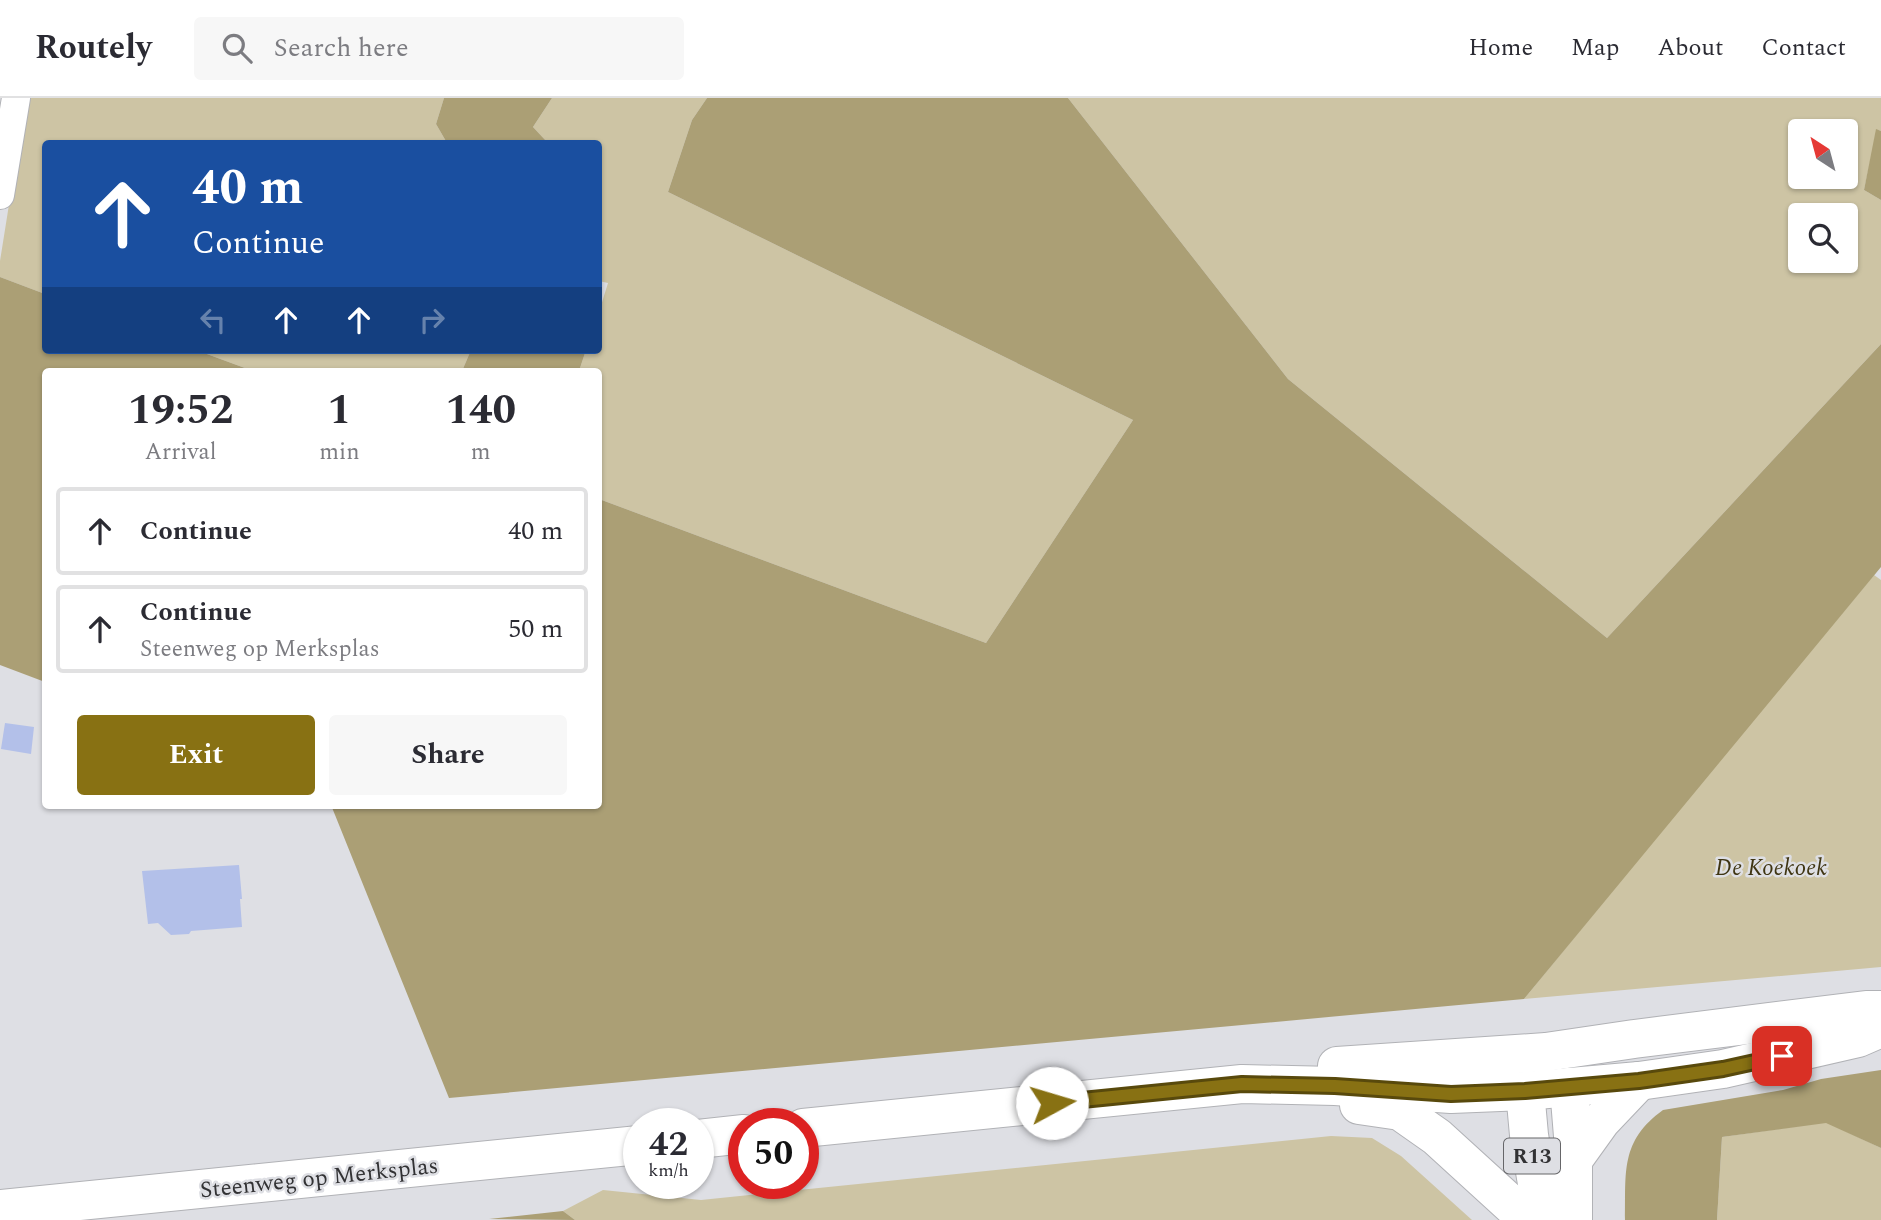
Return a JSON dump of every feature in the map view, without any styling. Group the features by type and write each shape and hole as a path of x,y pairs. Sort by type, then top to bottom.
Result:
{"main road":[{"path":"1242,1084 1298,1069 1546,1052 1662,1035 1881,1010"},
{"path":"819,1126 1242,1084 1335,1086 1451,1094 1525,1091 1639,1081 1723,1069 1858,1038 1881,1028"},
{"path":"1546,1052 1569,1087"},
{"path":"1525,1091 1546,1052"},
{"path":"1573,1160 1601,1121 1639,1081"},
{"name":"R13","path":"1569,1087 1573,1220"},
{"path":"1190,1089 1285,1103 1363,1105 1400,1111 1437,1137 1528,1220"},
{"name":"R13","path":"1525,1091 1528,1135 1543,1220"},
{"name":"Steenweg op Merksplas","path":"0,1209 623,1146"}],"street":[{"path":"0,195 16,98"}],"green space":[{"path":"26,98 444,98 436,124 445,140 42,140 42,293 0,277 0,261"},
{"path":"552,98 707,98 692,120 668,192 1133,420 986,643 602,500 602,368 580,368 585,354 602,354 602,302 608,283 602,282 602,140 545,140 533,127"},
{"path":"1068,98 1881,98 1881,131 1877,130 1864,190 1881,200 1881,344 1607,638 1288,379"},
{"path":"207,354 469,354 463,368 245,368"},
{"name":"De Koekoek","path":"1874,575 1881,580 1881,967 1524,999 1698,786"},
{"path":"1826,1122 1881,1148 1881,1220 1717,1220 1722,1137"},
{"path":"1331,1136 1372,1138 1401,1156 1472,1220 575,1220 563,1211 603,1190 623,1192 623,1199 819,1199 819,1188"}],"shaded area":[{"path":"444,98 552,98 533,127 545,140 445,140 436,124"},
{"path":"707,98 1068,98 1288,379 1607,638 1881,344 1881,567 1524,999 449,1098 333,809 602,809 602,500 986,643 1133,420 668,192 692,120"},
{"path":"1876,129 1881,131 1881,200 1864,190"},
{"path":"0,277 42,293 42,354 207,354 245,368 42,368 42,681 0,665"},
{"path":"469,354 585,354 580,368 463,368"},
{"path":"1881,1070 1881,1148 1826,1123 1722,1137 1717,1220 1625,1220 1626,1172 1632,1146 1649,1122 1663,1110"},
{"path":"563,1211 575,1220 489,1219"}],"building":[{"path":"5,723 34,727 31,754 1,749"},
{"path":"239,865 242,927 171,935 158,923 148,924 142,871"}],"route":[{"path":"1052,1103 1242,1084 1335,1086 1451,1094 1525,1091 1639,1081 1723,1069 1782,1056"}]}
